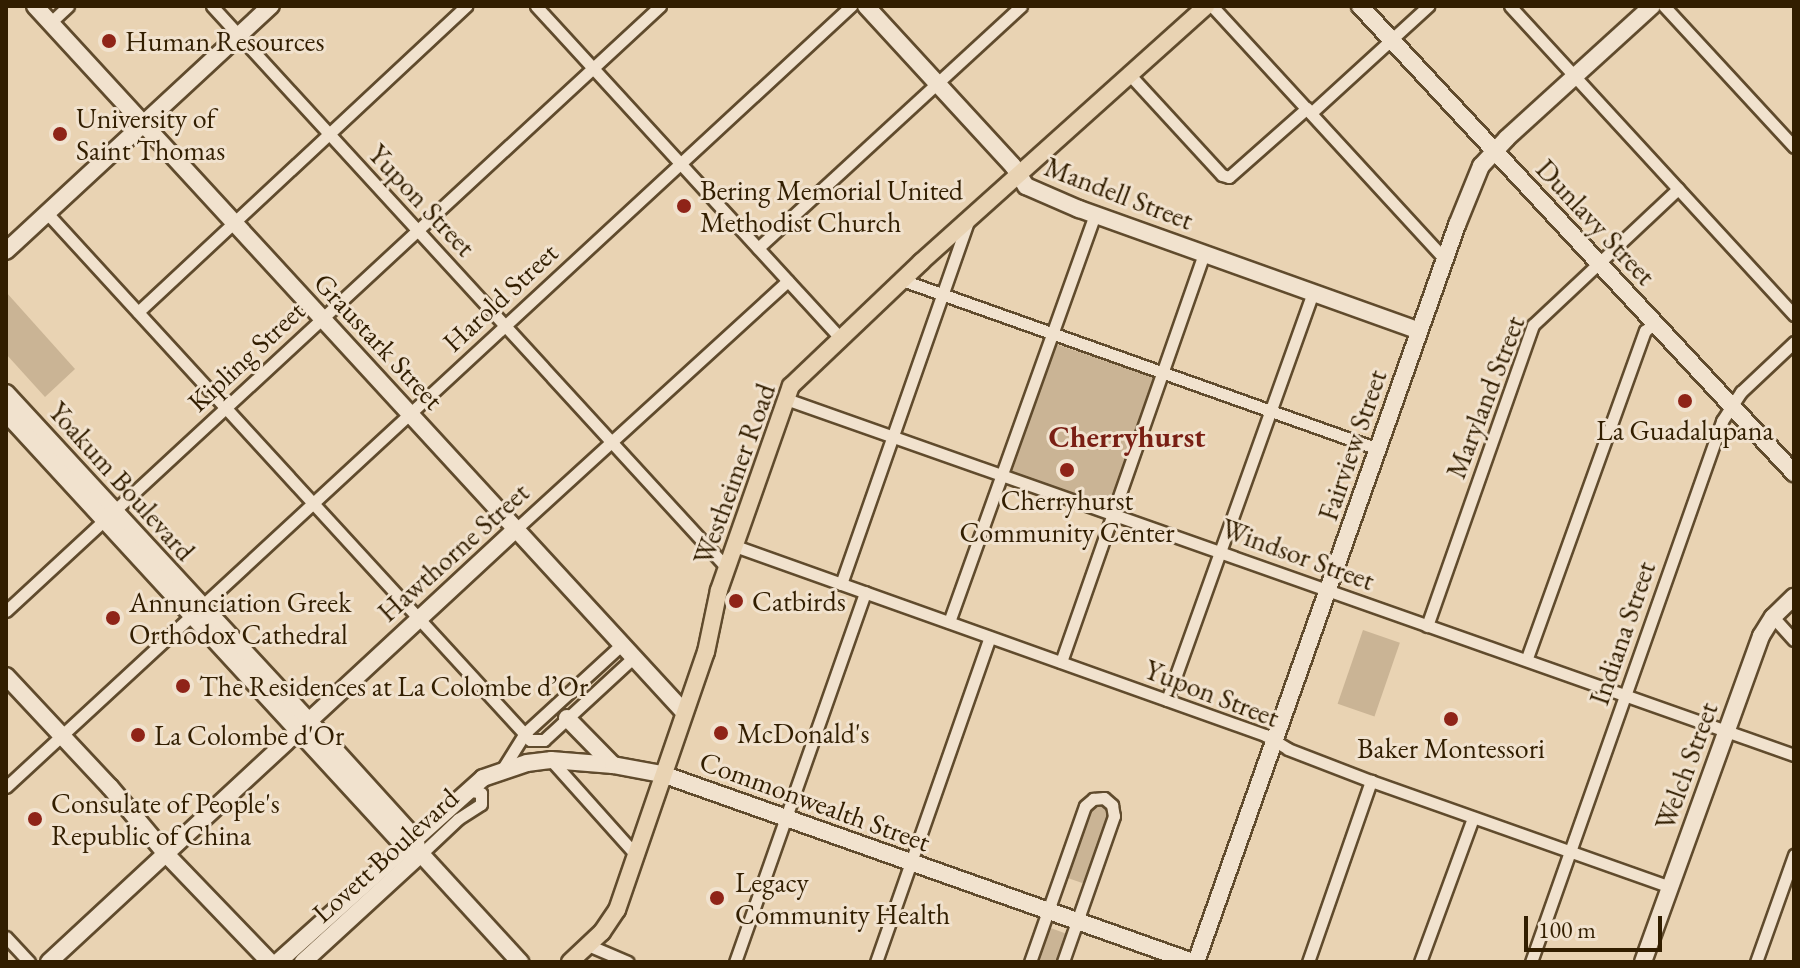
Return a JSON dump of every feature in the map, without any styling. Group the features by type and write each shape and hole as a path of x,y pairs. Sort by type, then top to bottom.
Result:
{"main road":[{"name":"Westheimer Road","path":"570,962 610,922 706,652 727,568 786,399 800,375 1206,6"}],"street":[{"name":"Graustark Street","path":"35,6 684,712"},
{"path":"51,22 68,6"},
{"name":"Yupon Street","path":"212,6 727,568"},
{"path":"6,251 271,6"},
{"path":"138,312 466,6"},
{"path":"536,6 840,338"},
{"name":"Kipling Street","path":"6,611 660,6"},
{"name":"Harold Street","path":"6,787 851,6"},
{"name":"Mandell Street","path":"866,6 1026,186 1095,215 1419,331"},
{"path":"758,248 1021,6"},
{"path":"1212,6 1445,259"},
{"name":"Dunlavy Street","path":"1360,6 1794,473"},
{"path":"1129,74 1222,175 1234,175 1428,6"},
{"path":"1510,6 1794,315"},
{"name":"Fairview Street","path":"1194,962 1481,166 1494,150 1652,6"},
{"path":"1664,6 1794,147"},
{"name":"Maryland Street","path":"1427,626 1533,325 1678,189"},
{"path":"47,213 525,733 537,742 544,740 634,657"},
{"path":"949,622 1095,215"},
{"path":"841,584 969,219"},
{"path":"1061,662 1204,254"},
{"path":"902,280 1378,449"},
{"name":"Hawthorne Street","path":"49,962 788,281"},
{"path":"1167,700 1313,292"},
{"path":"1527,658 1645,331 1654,323"},
{"name":"Indiana Street","path":"1531,962 1730,405 1794,342"},
{"name":"Yoakum Boulevard","path":"6,393 13,420 109,516 520,962"},
{"name":"Windsor Street","path":"786,399 1427,626 1527,658 1794,755"},
{"name":"Yupon Street","path":"735,546 1167,700 1371,781 1670,887"},
{"path":"735,962 865,592"},
{"name":"Welch Street","path":"1643,962 1761,636 1773,617 1794,597"},
{"path":"1773,617 1794,640"},
{"path":"876,962 990,637"},
{"name":"Lovett Boulevard","path":"278,962 468,790 502,770 525,733 622,644"},
{"path":"6,676 110,787 166,854 270,962"},
{"path":"567,718 613,765"},
{"path":"551,760 636,855"},
{"name":"Commonwealth Street","path":"502,770 551,760 613,765 662,774 1194,962"},
{"path":"1308,962 1371,781"},
{"name":"Lovett Boulevard","path":"303,962 458,819 481,804 481,793 468,790"},
{"path":"1030,962 1085,806 1093,799 1104,798 1112,805 1114,816 1063,962"},
{"path":"1420,962 1473,818"},
{"path":"1756,962 1794,855"},
{"path":"6,937 29,962"},
{"path":"588,945 628,962"}],"shaded area":[{"path":"6,292 75,369 45,397 6,354"},
{"path":"1056,344 1155,378 1111,506 1012,472"},
{"path":"1363,630 1400,643 1374,716 1338,704"},
{"path":"1095,802 1106,804 1110,814 1085,884 1065,877 1090,807"},
{"path":"1048,927 1067,934 1057,962 1036,962"}],"place":[{"name":"Human Resources","path":"109,41"},
{"name":"University of Saint Thomas","path":"60,134"},
{"name":"Bering Memorial United Methodist Church","path":"684,206"},
{"name":"La Guadalupana","path":"1685,401"},
{"name":"Cherryhurst Community Center","path":"1067,470"},
{"name":"Catbirds","path":"736,601"},
{"name":"Annunciation Greek Orthodox Cathedral","path":"113,618"},
{"name":"The Residences at La Colombe d’Or","path":"183,686"},
{"name":"Baker Montessori","path":"1451,719"},
{"name":"McDonald's","path":"721,733"},
{"name":"La Colombe d'Or","path":"138,735"},
{"name":"Consulate of People's Republic of China","path":"35,819"},
{"name":"Legacy Community Health","path":"717,898"}],"district":[{"name":"Cherryhurst","path":"1127,437"}]}
